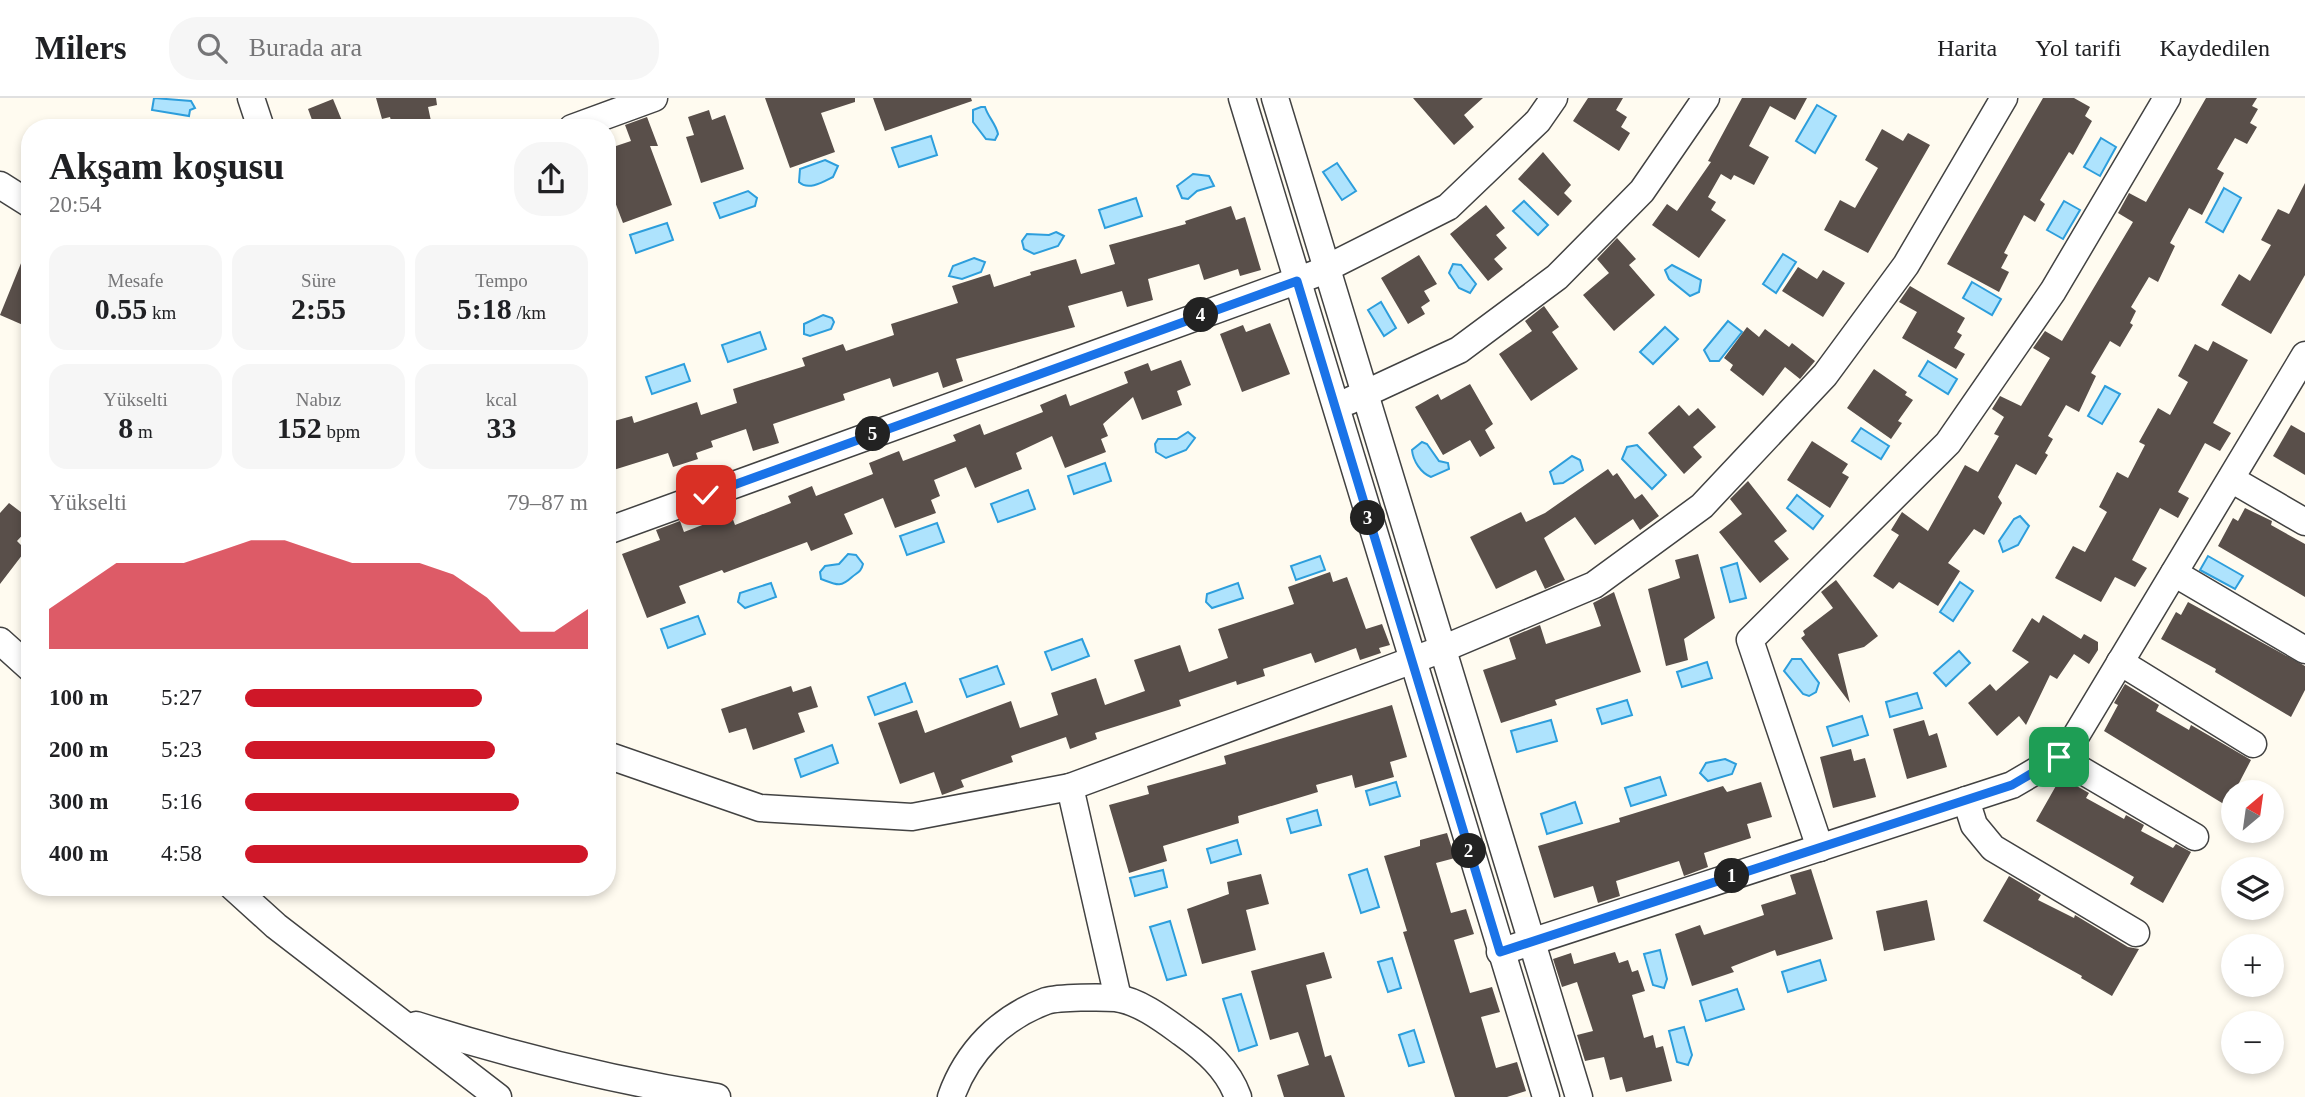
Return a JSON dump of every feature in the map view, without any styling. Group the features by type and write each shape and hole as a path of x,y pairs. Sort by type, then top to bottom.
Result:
{"street":[{"path":"251,98 258,119"},
{"path":"597,119 654,98"},
{"path":"1242,98 1411,661 1546,1097"},
{"path":"1275,98 1440,650 1579,1097"},
{"path":"616,528 1297,281 1326,268 1448,207 1538,121 1555,98"},
{"path":"1335,406 1366,396 1459,350 1557,277 1642,191 1706,98"},
{"path":"616,758 760,808 912,817 1070,787 1440,650 1594,585 1702,506 1833,364 1906,265 2004,98"},
{"path":"1821,848 1751,640 1948,443 2053,291 2167,98"},
{"path":"0,185 21,198"},
{"path":"1500,952 2012,785 2065,754 2231,479 2296,391 2305,355"},
{"path":"2231,479 2305,522"},
{"path":"2174,573 2305,650"},
{"path":"0,641 21,660"},
{"path":"2120,662 2253,744"},
{"path":"2059,757 2195,837"},
{"path":"1070,787 1118,998"},
{"path":"1965,800 1975,825 1993,848 2136,933"},
{"path":"243,896 276,926 498,1097"},
{"path":"951,1097 959,1076 990,1033 1048,1000 1118,998 1157,1016 1191,1039 1218,1062 1238,1097"},
{"path":"398,1020 487,1048 663,1093 717,1097"}],"water":[{"path":"154,98 191,101 195,108 190,110 189,116 152,110"},
{"path":"1817,105 1836,116 1815,153 1796,141"},
{"path":"985,107 996,127 998,134 995,140 986,139 973,122 973,110"},
{"path":"931,136 937,155 899,167 892,148"},
{"path":"2101,138 2116,147 2100,176 2084,167"},
{"path":"825,160 838,166 833,177 811,186 799,182 800,169"},
{"path":"1337,163 1356,191 1342,200 1323,172"},
{"path":"1193,174 1209,176 1214,186 1197,191 1188,199 1182,198 1177,186"},
{"path":"2224,188 2241,198 2223,232 2206,222"},
{"path":"748,191 757,198 755,206 720,218 714,203"},
{"path":"1136,198 1142,216 1105,228 1099,210"},
{"path":"1524,201 1548,225 1538,235 1513,211"},
{"path":"2064,201 2080,210 2063,239 2047,230"},
{"path":"667,223 673,240 636,253 630,235"},
{"path":"1056,232 1064,236 1058,246 1034,254 1024,249 1022,241 1027,234 1049,235"},
{"path":"1783,254 1796,262 1776,293 1763,284"},
{"path":"974,258 985,262 981,272 962,279 949,276 953,266"},
{"path":"1453,264 1461,265 1476,284 1470,293 1459,288 1449,273"},
{"path":"1672,265 1701,280 1699,292 1690,296 1669,279 1665,270"},
{"path":"1972,282 2001,299 1992,315 1963,298"},
{"path":"1381,302 1396,328 1384,336 1368,310"},
{"path":"823,315 832,318 834,322 831,329 810,336 804,334 804,324"},
{"path":"1728,321 1742,332 1719,361 1710,361 1704,350"},
{"path":"1665,327 1678,339 1653,364 1640,352"},
{"path":"760,332 766,349 728,362 722,345"},
{"path":"1928,361 1957,379 1948,394 1919,376"},
{"path":"684,364 690,381 652,394 646,377"},
{"path":"2105,386 2120,394 2102,424 2088,416"},
{"path":"1861,428 1889,446 1881,459 1852,441"},
{"path":"1188,432 1195,438 1186,450 1166,458 1156,452 1155,444 1158,439 1177,439"},
{"path":"1422,442 1427,444 1439,461 1448,463 1449,469 1431,477 1421,470 1412,450"},
{"path":"1637,445 1666,475 1652,489 1622,459 1627,447"},
{"path":"1572,456 1580,460 1583,470 1563,483 1554,484 1550,472"},
{"path":"1105,463 1111,481 1074,494 1068,476"},
{"path":"1028,490 1035,509 998,522 991,504"},
{"path":"1797,495 1823,516 1813,529 1787,508"},
{"path":"2020,516 2029,526 2018,545 2003,552 1999,541 2014,519"},
{"path":"937,523 944,542 907,555 900,536"},
{"path":"848,554 856,555 863,564 859,572 841,584 821,579 820,572 825,566 839,564"},
{"path":"1320,556 1325,570 1296,580 1291,566"},
{"path":"2208,556 2243,576 2235,589 2200,570"},
{"path":"1737,563 1746,598 1730,602 1721,568"},
{"path":"1960,582 1973,591 1953,621 1940,612"},
{"path":"771,583 776,597 745,608 738,602 740,593"},
{"path":"1238,583 1243,598 1212,608 1206,602 1207,594"},
{"path":"698,616 705,634 668,648 661,629"},
{"path":"1082,639 1089,656 1052,670 1045,652"},
{"path":"1959,651 1970,663 1946,686 1934,673"},
{"path":"1792,659 1801,659 1819,683 1816,692 1809,696 1803,694 1784,671"},
{"path":"1707,662 1712,678 1682,687 1677,672"},
{"path":"997,666 1004,684 967,697 960,679"},
{"path":"905,683 912,702 875,715 868,697"},
{"path":"1917,693 1922,708 1890,717 1886,702"},
{"path":"1627,700 1632,715 1602,724 1597,709"},
{"path":"1862,716 1868,735 1833,746 1827,727"},
{"path":"1551,720 1557,741 1517,752 1511,731"},
{"path":"832,745 838,763 801,777 795,759"},
{"path":"1725,759 1736,764 1732,774 1708,781 1700,773 1706,763"},
{"path":"1660,777 1666,795 1631,806 1625,788"},
{"path":"1396,782 1400,796 1370,805 1366,791"},
{"path":"1575,802 1582,823 1547,834 1541,814"},
{"path":"1317,810 1321,825 1291,833 1287,819"},
{"path":"1237,840 1241,854 1211,863 1207,849"},
{"path":"1367,869 1379,907 1361,913 1349,875"},
{"path":"1163,870 1167,887 1135,896 1130,878"},
{"path":"1170,921 1186,975 1167,980 1150,927"},
{"path":"1660,950 1667,979 1664,988 1653,985 1644,954"},
{"path":"1392,958 1401,988 1388,992 1378,962"},
{"path":"1820,960 1826,980 1788,992 1782,972"},
{"path":"1737,989 1744,1009 1706,1021 1700,1001"},
{"path":"1241,994 1257,1045 1239,1051 1223,999"},
{"path":"1684,1027 1692,1055 1688,1065 1677,1062 1669,1031"},
{"path":"1414,1030 1424,1062 1409,1066 1399,1035"}],"building":[{"path":"376,98 436,98 437,105 428,107 431,119 382,119"},
{"path":"765,98 855,98 855,102 821,113 835,152 790,168"},
{"path":"873,98 971,98 972,101 885,131"},
{"path":"1413,98 1483,98 1464,115 1474,127 1454,145"},
{"path":"1588,98 1623,98 1616,110 1627,117 1621,127 1630,133 1619,151 1573,121"},
{"path":"1742,98 1807,98 1795,120 1770,106 1749,146 1769,157 1754,185 1734,175 1731,180 1721,174 1708,197 1716,202 1711,210 1726,220 1699,258 1652,225 1667,204 1677,211 1711,162 1708,161"},
{"path":"2043,98 2074,98 2090,107 2085,116 2092,121 2073,155 2069,152 2040,200 2045,204 2035,222 2024,215 2004,253 2008,255 2001,268 2009,272 1999,292 1947,264"},
{"path":"2206,98 2257,98 2252,106 2258,109 2250,123 2257,127 2247,144 2235,138 2217,169 2224,173 2202,215 2189,208 2170,243 2175,246 2158,282 2149,277 2131,307 2136,311 2130,323 2133,325 2120,347 2110,341 2091,373 2096,376 2079,412 2066,405 2048,436 2053,439 2045,453 2048,455 2036,475 2016,464 1998,497 2002,503 1984,535 1974,529 1948,563 1960,571 1938,606 1899,582 1893,589 1873,576 1899,535 1891,530 1902,512 1928,531 1965,465 1978,472 1999,436 1994,434 2004,417 1992,409 2000,396 2021,406 2050,358 2033,348 2045,331 2062,341 2133,222 2118,213 2129,193 2146,202"},
{"path":"333,99 341,119 312,119 308,109"},
{"path":"709,110 712,120 725,115 744,169 701,183 686,137 694,135 688,117"},
{"path":"647,117 658,146 650,146 672,205 623,223 616,205 616,146 631,141 625,125"},
{"path":"1882,129 1903,141 1908,133 1930,145 1868,253 1824,230 1840,200 1855,208 1878,168 1865,160"},
{"path":"1543,152 1571,185 1564,193 1572,201 1558,216 1518,179"},
{"path":"2305,183 2305,275 2271,334 2221,305 2239,274 2250,281 2271,245 2261,240 2278,209 2289,214"},
{"path":"1486,205 1505,228 1496,235 1507,248 1494,259 1503,269 1488,281 1450,234"},
{"path":"1231,206 1236,220 1245,217 1261,270 1240,276 1238,269 1204,280 1199,264 1148,279 1153,300 1127,307 1122,291 1068,306 1075,327 956,359 963,381 943,388 938,372 893,387 890,378 843,394 845,400 773,424 779,443 753,451 746,429 711,441 713,447 696,453 698,459 673,467 668,453 616,469 616,420 632,416 634,423 697,402 701,415 737,403 733,389 805,366 802,358 843,344 846,351 894,335 891,324 958,303 952,286 990,274 994,287 1031,275 1030,272 1076,259 1081,274 1115,264 1109,245 1186,224 1185,221"},
{"path":"1617,238 1636,259 1629,265 1655,295 1614,331 1583,295 1609,273 1597,259"},
{"path":"1419,255 1437,284 1424,291 1430,301 1421,307 1425,314 1408,324 1381,278"},
{"path":"21,263 21,324 0,315"},
{"path":"1798,267 1817,279 1823,270 1845,283 1823,317 1782,291"},
{"path":"1910,286 1965,318 1957,332 1962,335 1954,348 1965,354 1956,369 1902,338 1917,312 1899,302"},
{"path":"1544,306 1559,327 1552,332 1578,369 1531,401 1499,354 1532,331 1525,321"},
{"path":"1270,323 1290,374 1242,392 1220,334 1243,325 1246,332"},
{"path":"1747,327 1759,337 1765,329 1789,347 1792,343 1815,361 1800,379 1785,367 1763,396 1730,370 1733,365 1724,358"},
{"path":"2213,341 2248,360 2213,423 2231,433 2220,451 2205,443 2178,492 2189,498 2178,518 2160,508 2132,560 2147,568 2135,587 2115,577 2101,602 2055,578 2073,546 2085,552 2107,512 2099,507 2117,472 2128,478 2145,445 2139,442 2158,408 2170,415 2188,382 2178,376 2195,344 2208,351"},
{"path":"1181,360 1191,385 1177,391 1182,405 1142,420 1133,397 1103,424 1108,436 1101,439 1106,452 1065,468 1052,436 1016,453 1022,469 975,488 966,467 934,480 940,496 931,500 936,513 895,528 883,498 844,514 853,534 811,551 807,542 724,573 722,570 679,586 686,603 647,618 622,554 660,540 656,530 680,521 684,532 731,514 735,525 791,503 788,496 812,486 816,496 873,474 869,463 899,451 903,461 956,441 953,435 980,424 984,435 1043,412 1040,405 1066,394 1070,406 1128,383 1124,372 1148,363 1151,371"},
{"path":"1874,369 1907,392 1905,395 1913,400 1898,421 1902,423 1891,439 1847,408"},
{"path":"1470,384 1493,424 1485,430 1495,448 1480,457 1470,440 1443,455 1415,407 1438,394 1441,400"},
{"path":"1679,405 1689,416 1698,408 1716,427 1693,447 1702,457 1684,474 1648,433"},
{"path":"2291,425 2305,433 2305,475 2273,456"},
{"path":"1812,441 1848,464 1842,473 1849,477 1830,508 1787,480"},
{"path":"1608,469 1613,476 1617,473 1635,499 1642,494 1659,516 1640,530 1633,519 1595,545 1575,517 1544,538 1565,580 1545,589 1536,570 1496,589 1470,537 1521,512 1526,522 1545,513"},
{"path":"1748,481 1787,531 1774,541 1789,559 1760,583 1719,532 1742,514 1730,499"},
{"path":"9,503 21,512 21,537 17,541 21,545 21,557 0,584 0,513"},
{"path":"2245,508 2272,521 2271,525 2305,544 2305,597 2218,546 2233,518 2238,521"},
{"path":"1698,554 1715,618 1684,639 1688,660 1666,666 1648,589 1680,578 1675,560"},
{"path":"1330,572 1333,582 1347,577 1366,629 1382,624 1390,645 1379,648 1381,653 1360,660 1356,648 1315,663 1311,653 1263,669 1265,676 1237,685 1236,681 1179,700 1181,706 1095,733 1097,739 1070,749 1066,737 1011,756 1013,762 961,780 964,787 942,795 934,772 900,784 878,723 917,710 925,733 1011,701 1020,728 1058,715 1051,693 1096,678 1105,705 1145,691 1134,660 1180,645 1189,672 1228,658 1218,629 1294,604 1288,587"},
{"path":"1836,580 1878,636 1864,647 1838,654 1850,703 1801,638 1805,635 1803,631 1833,608 1821,592"},
{"path":"1614,592 1641,672 1555,700 1557,705 1501,723 1483,670 1516,659 1509,638 1540,625 1546,644 1601,626 1593,603"},
{"path":"2188,602 2305,666 2305,690 2291,717 2215,672 2216,669 2161,639 2176,612 2181,615"},
{"path":"2043,615 2081,639 2084,634 2098,642 2098,650 2089,664 2074,654 2057,679 2050,675 2026,725 2019,716 1997,736 1968,703 1990,684 1996,691 2029,662 2012,651 2032,618 2039,623"},
{"path":"2125,684 2159,705 2156,711 2189,730 2191,725 2251,760 2241,780 2221,780 2221,802 2104,731 2118,705 2114,703"},
{"path":"791,686 793,692 811,686 818,707 798,713 805,732 753,750 746,728 729,733 721,709"},
{"path":"1392,705 1407,757 1390,762 1394,777 1355,788 1352,775 1316,785 1318,792 1238,816 1239,823 1163,846 1167,861 1129,873 1109,805 1149,794 1147,786 1226,764 1224,756"},
{"path":"1924,720 1929,736 1937,733 1947,767 1907,779 1893,729"},
{"path":"1851,749 1854,761 1865,758 1876,797 1833,808 1820,757"},
{"path":"2061,777 2089,793 2086,798 2124,819 2126,815 2144,825 2141,831 2173,848 2176,844 2191,852 2163,903 2130,884 2134,877 2036,821"},
{"path":"1761,782 1772,817 1747,824 1751,838 1704,853 1708,867 1684,876 1679,861 1616,881 1620,896 1598,903 1593,886 1554,898 1538,846 1620,822 1619,818 1723,786 1727,792"},
{"path":"1447,833 1455,858 1436,863 1451,913 1466,909 1474,934 1454,940 1470,993 1492,987 1500,1012 1481,1017 1496,1068 1517,1062 1526,1091 1507,1097 1455,1097 1403,932 1407,931 1384,856 1420,846 1420,840"},
{"path":"1811,869 1833,939 1777,956 1775,950 1731,967 1734,972 1692,986 1675,934 1700,925 1704,935 1764,915 1761,905 1796,894 1790,875"},
{"path":"1261,874 1269,904 1246,910 1256,950 1202,964 1187,909 1229,894 1227,882"},
{"path":"2009,876 2041,895 2038,900 2074,918 2075,915 2128,947 2139,949 2112,996 2081,978 2082,976 1983,921"},
{"path":"1927,900 1935,940 1884,951 1876,911"},
{"path":"1324,952 1332,978 1306,985 1325,1057 1331,1055 1345,1097 1284,1097 1277,1075 1309,1065 1298,1032 1270,1040 1251,971"},
{"path":"1615,952 1619,963 1628,960 1632,972 1638,970 1645,991 1632,995 1644,1038 1653,1035 1656,1048 1663,1046 1672,1081 1626,1092 1622,1077 1610,1080 1604,1057 1585,1061 1577,1035 1593,1031 1577,982 1562,987 1553,959 1571,953 1574,964"}],"route":[{"path":"706,495 1297,281 1500,952 2012,785 2059,757"}]}
